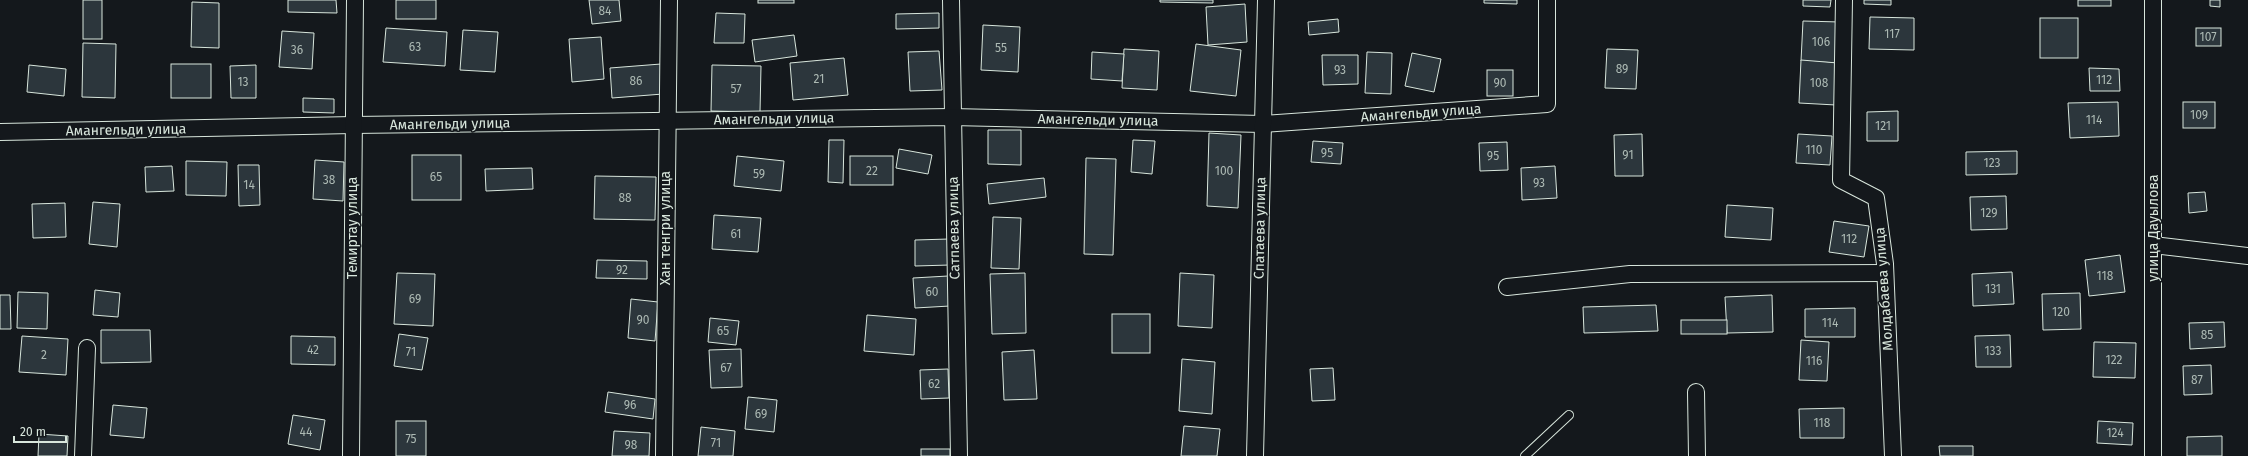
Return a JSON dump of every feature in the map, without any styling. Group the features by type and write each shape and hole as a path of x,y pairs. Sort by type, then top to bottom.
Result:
{"street":[{"name":"Темиртау улица","path":"351,456 355,0"},
{"name":"Хан тенгри улица","path":"664,456 666,121 669,0"},
{"name":"Сатпаева улица","path":"951,0 959,456"},
{"name":"Спатаева улица","path":"1255,456 1266,0"},
{"name":"Амангельди улица","path":"0,132 353,125 952,117 1263,124 1547,104 1548,0"},
{"name":"Молдабаева улица","path":"1844,0 1842,180 1876,198 1885,273 1893,456"},
{"name":"улица Дауылова","path":"2153,0 2153,456"},
{"path":"2153,245 2248,256"},
{"path":"1507,287 1630,274 1885,273"},
{"path":"83,456 87,348"},
{"path":"1696,392 1697,456"}],"lane":[{"path":"1525,456 1569,415"}],"building":[{"path":"83,0 102,0 102,39 83,39"},
{"path":"288,0 336,0 337,13 288,12"},
{"path":"396,0 436,0 436,19 396,19"},
{"path":"589,0 619,0 621,21 592,24"},
{"path":"758,0 794,0 794,3 758,3"},
{"path":"1160,0 1213,0 1213,3 1160,2"},
{"path":"1484,0 1517,0 1517,4 1484,3"},
{"path":"1803,0 1831,0 1830,7 1803,6"},
{"path":"1864,0 1891,0 1891,5 1864,4"},
{"path":"2078,0 2111,0 2111,6 2078,6"},
{"path":"2210,0 2220,0 2220,7 2210,6"},
{"path":"192,2 219,3 219,48 191,47"},
{"path":"1245,4 1247,42 1208,45 1206,7"},
{"path":"716,13 745,14 744,43 714,43"},
{"path":"939,13 939,28 896,29 896,14"},
{"path":"1870,17 1914,18 1914,50 1869,49"},
{"path":"2040,18 2078,18 2078,58 2040,58"},
{"path":"1338,19 1339,32 1309,35 1308,22"},
{"path":"1803,21 1840,22 1838,63 1801,61"},
{"path":"983,25 1020,27 1018,72 981,70"},
{"path":"386,28 447,32 445,66 383,62"},
{"path":"2196,28 2221,28 2221,46 2196,46"},
{"path":"463,30 498,32 495,72 460,70"},
{"path":"282,31 314,33 312,69 279,67"},
{"path":"794,35 797,56 755,62 752,40"},
{"path":"601,37 604,79 572,82 569,39"},
{"path":"83,43 116,44 115,98 82,97"},
{"path":"1196,44 1241,50 1236,96 1190,91"},
{"path":"1124,49 1159,51 1157,90 1122,88"},
{"path":"1607,49 1638,50 1636,89 1605,88"},
{"path":"939,51 942,90 910,91 908,52"},
{"path":"1092,52 1124,54 1122,81 1091,79"},
{"path":"1367,52 1392,53 1391,94 1365,93"},
{"path":"1412,53 1441,59 1434,92 1405,86"},
{"path":"1322,55 1358,55 1358,84 1323,85"},
{"path":"844,58 848,95 793,100 790,63"},
{"path":"1801,60 1838,63 1836,105 1799,103"},
{"path":"171,64 211,64 211,98 171,98"},
{"path":"661,64 663,94 612,98 610,68"},
{"path":"29,65 66,69 64,96 27,92"},
{"path":"256,65 256,98 231,98 230,66"},
{"path":"712,65 761,66 760,112 711,111"},
{"path":"2089,68 2119,69 2120,91 2090,91"},
{"path":"1487,70 1513,70 1513,96 1487,96"},
{"path":"303,98 334,99 334,113 303,112"},
{"path":"2118,102 2119,136 2070,138 2068,103"},
{"path":"2183,102 2215,102 2215,128 2183,128"},
{"path":"1898,111 1898,141 1867,141 1867,112"},
{"path":"988,130 1021,130 1021,165 988,164"},
{"path":"1209,133 1241,135 1238,208 1207,206"},
{"path":"1642,134 1643,176 1615,176 1614,135"},
{"path":"1798,134 1832,136 1830,165 1796,163"},
{"path":"829,140 844,140 843,183 828,182"},
{"path":"1133,140 1155,141 1152,174 1131,172"},
{"path":"1313,141 1343,143 1341,164 1311,162"},
{"path":"1507,142 1508,170 1480,171 1479,143"},
{"path":"899,149 932,155 928,174 896,168"},
{"path":"2017,151 2017,174 1966,175 1966,152"},
{"path":"412,155 461,155 461,200 412,200"},
{"path":"737,156 784,161 781,191 734,186"},
{"path":"850,156 893,156 893,185 850,185"},
{"path":"1086,158 1116,159 1113,255 1084,254"},
{"path":"315,160 344,162 343,201 313,199"},
{"path":"186,161 227,162 226,196 186,195"},
{"path":"238,165 259,165 260,205 239,206"},
{"path":"172,166 174,191 146,192 145,167"},
{"path":"1555,166 1557,198 1522,200 1521,168"},
{"path":"532,168 533,189 486,191 485,169"},
{"path":"595,176 656,177 655,220 594,219"},
{"path":"1044,178 1046,197 989,204 987,184"},
{"path":"2205,192 2207,211 2189,213 2188,193"},
{"path":"2006,196 2007,229 1971,230 1970,197"},
{"path":"93,202 120,204 117,247 89,244"},
{"path":"65,203 66,237 33,238 32,204"},
{"path":"1727,205 1773,208 1771,240 1725,237"},
{"path":"714,215 761,218 758,252 712,249"},
{"path":"993,217 1021,218 1019,269 991,268"},
{"path":"1834,221 1869,226 1864,257 1829,252"},
{"path":"949,239 950,265 915,266 915,240"},
{"path":"2120,255 2125,292 2089,296 2085,260"},
{"path":"597,260 647,261 647,279 596,278"},
{"path":"2012,272 2014,304 1973,306 1972,274"},
{"path":"397,273 435,274 433,326 394,324"},
{"path":"1025,273 1026,333 992,334 990,274"},
{"path":"1180,273 1214,275 1212,328 1178,326"},
{"path":"948,276 950,306 915,308 913,278"},
{"path":"95,290 120,293 118,317 93,315"},
{"path":"18,292 48,293 47,329 17,328"},
{"path":"2080,293 2081,329 2043,330 2042,294"},
{"path":"0,295 10,295 11,329 0,329"},
{"path":"1772,295 1773,332 1727,333 1725,297"},
{"path":"631,299 658,302 655,341 628,338"},
{"path":"1656,305 1658,331 1584,333 1583,307"},
{"path":"1855,308 1855,337 1805,337 1805,309"},
{"path":"1112,314 1150,314 1150,353 1112,353"},
{"path":"867,315 916,319 914,355 864,351"},
{"path":"710,318 739,321 736,345 708,342"},
{"path":"1681,320 1727,320 1727,334 1681,334"},
{"path":"2224,322 2225,347 2190,349 2189,323"},
{"path":"101,330 150,330 151,362 101,363"},
{"path":"399,334 428,338 422,370 394,366"},
{"path":"2010,335 2011,367 1976,367 1975,336"},
{"path":"22,336 68,339 66,375 19,372"},
{"path":"291,336 335,337 335,365 291,364"},
{"path":"1801,340 1829,342 1827,381 1799,380"},
{"path":"2094,342 2136,343 2135,378 2093,377"},
{"path":"741,349 742,387 711,388 709,350"},
{"path":"1034,350 1037,399 1004,400 1002,352"},
{"path":"1182,359 1215,362 1212,414 1179,411"},
{"path":"2211,365 2212,394 2184,395 2183,366"},
{"path":"1333,368 1335,400 1312,401 1310,369"},
{"path":"948,369 949,398 921,399 920,370"},
{"path":"608,392 655,399 653,419 605,412"},
{"path":"748,397 777,400 774,432 745,429"},
{"path":"113,405 147,408 144,438 110,435"},
{"path":"1844,408 1844,438 1800,438 1799,409"},
{"path":"293,415 325,420 320,450 288,444"},
{"path":"396,421 426,421 426,456 396,456"},
{"path":"2098,421 2133,423 2132,445 2097,443"},
{"path":"1184,426 1220,429 1217,456 1181,456"},
{"path":"701,427 735,431 733,456 698,456"},
{"path":"614,431 650,433 649,456 612,456"},
{"path":"39,434 68,436 67,456 38,456"},
{"path":"2222,436 2222,456 2187,456 2187,437"},
{"path":"1939,446 1973,446 1973,456 1940,456"},
{"path":"921,449 950,449 950,456 921,456"}]}
